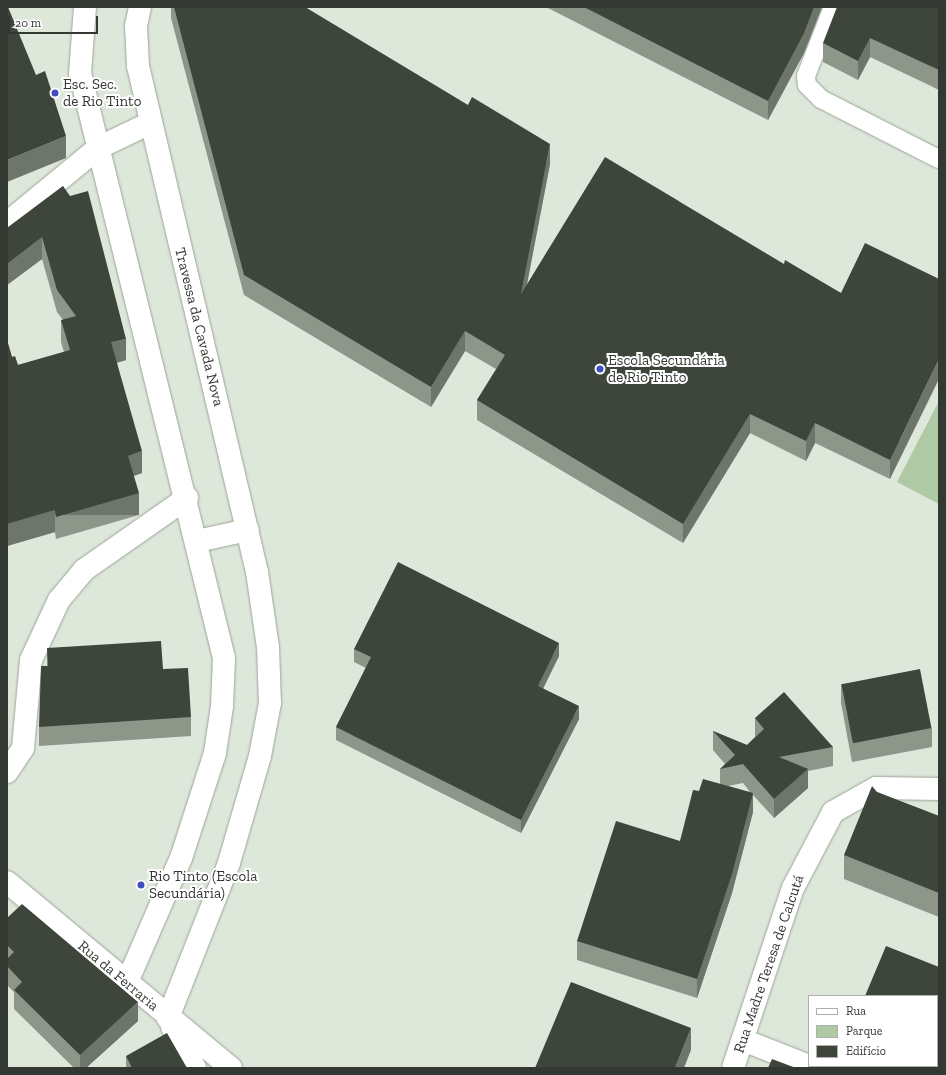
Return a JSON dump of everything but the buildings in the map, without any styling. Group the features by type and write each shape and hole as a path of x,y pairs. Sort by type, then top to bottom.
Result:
{"street":[{"path":"85,7 80,73 187,498 224,658 220,722 215,753 181,858 127,982"},
{"name":"Travessa da Cavada Nova","path":"140,7 136,26 138,66 150,123 248,530 268,647 270,703 260,756 229,863 168,1018"},
{"path":"7,223 98,148 150,123"},
{"path":"7,772 23,748 32,660 59,600 84,570 187,498"},
{"path":"197,541 248,530"},
{"name":"Rua Madre Teresa de Calcutá","path":"733,1068 793,888 833,812 876,788 939,788"},
{"name":"Rua da Ferraria","path":"7,882 168,1018 231,1068"},
{"path":"168,1018 195,1068"},
{"path":"743,1040 808,1066"}],"lane":[{"path":"833,7 806,76 807,85 821,99 939,159"}],"green space":[{"path":"939,401 939,504 897,482"}],"place":[{"name":"Esc. Sec. de Rio Tinto","path":"55,93"},
{"name":"Escola Secundária de Rio Tinto","path":"600,369"},
{"name":"Rio Tinto (Escola Secundária)","path":"141,885"}]}
